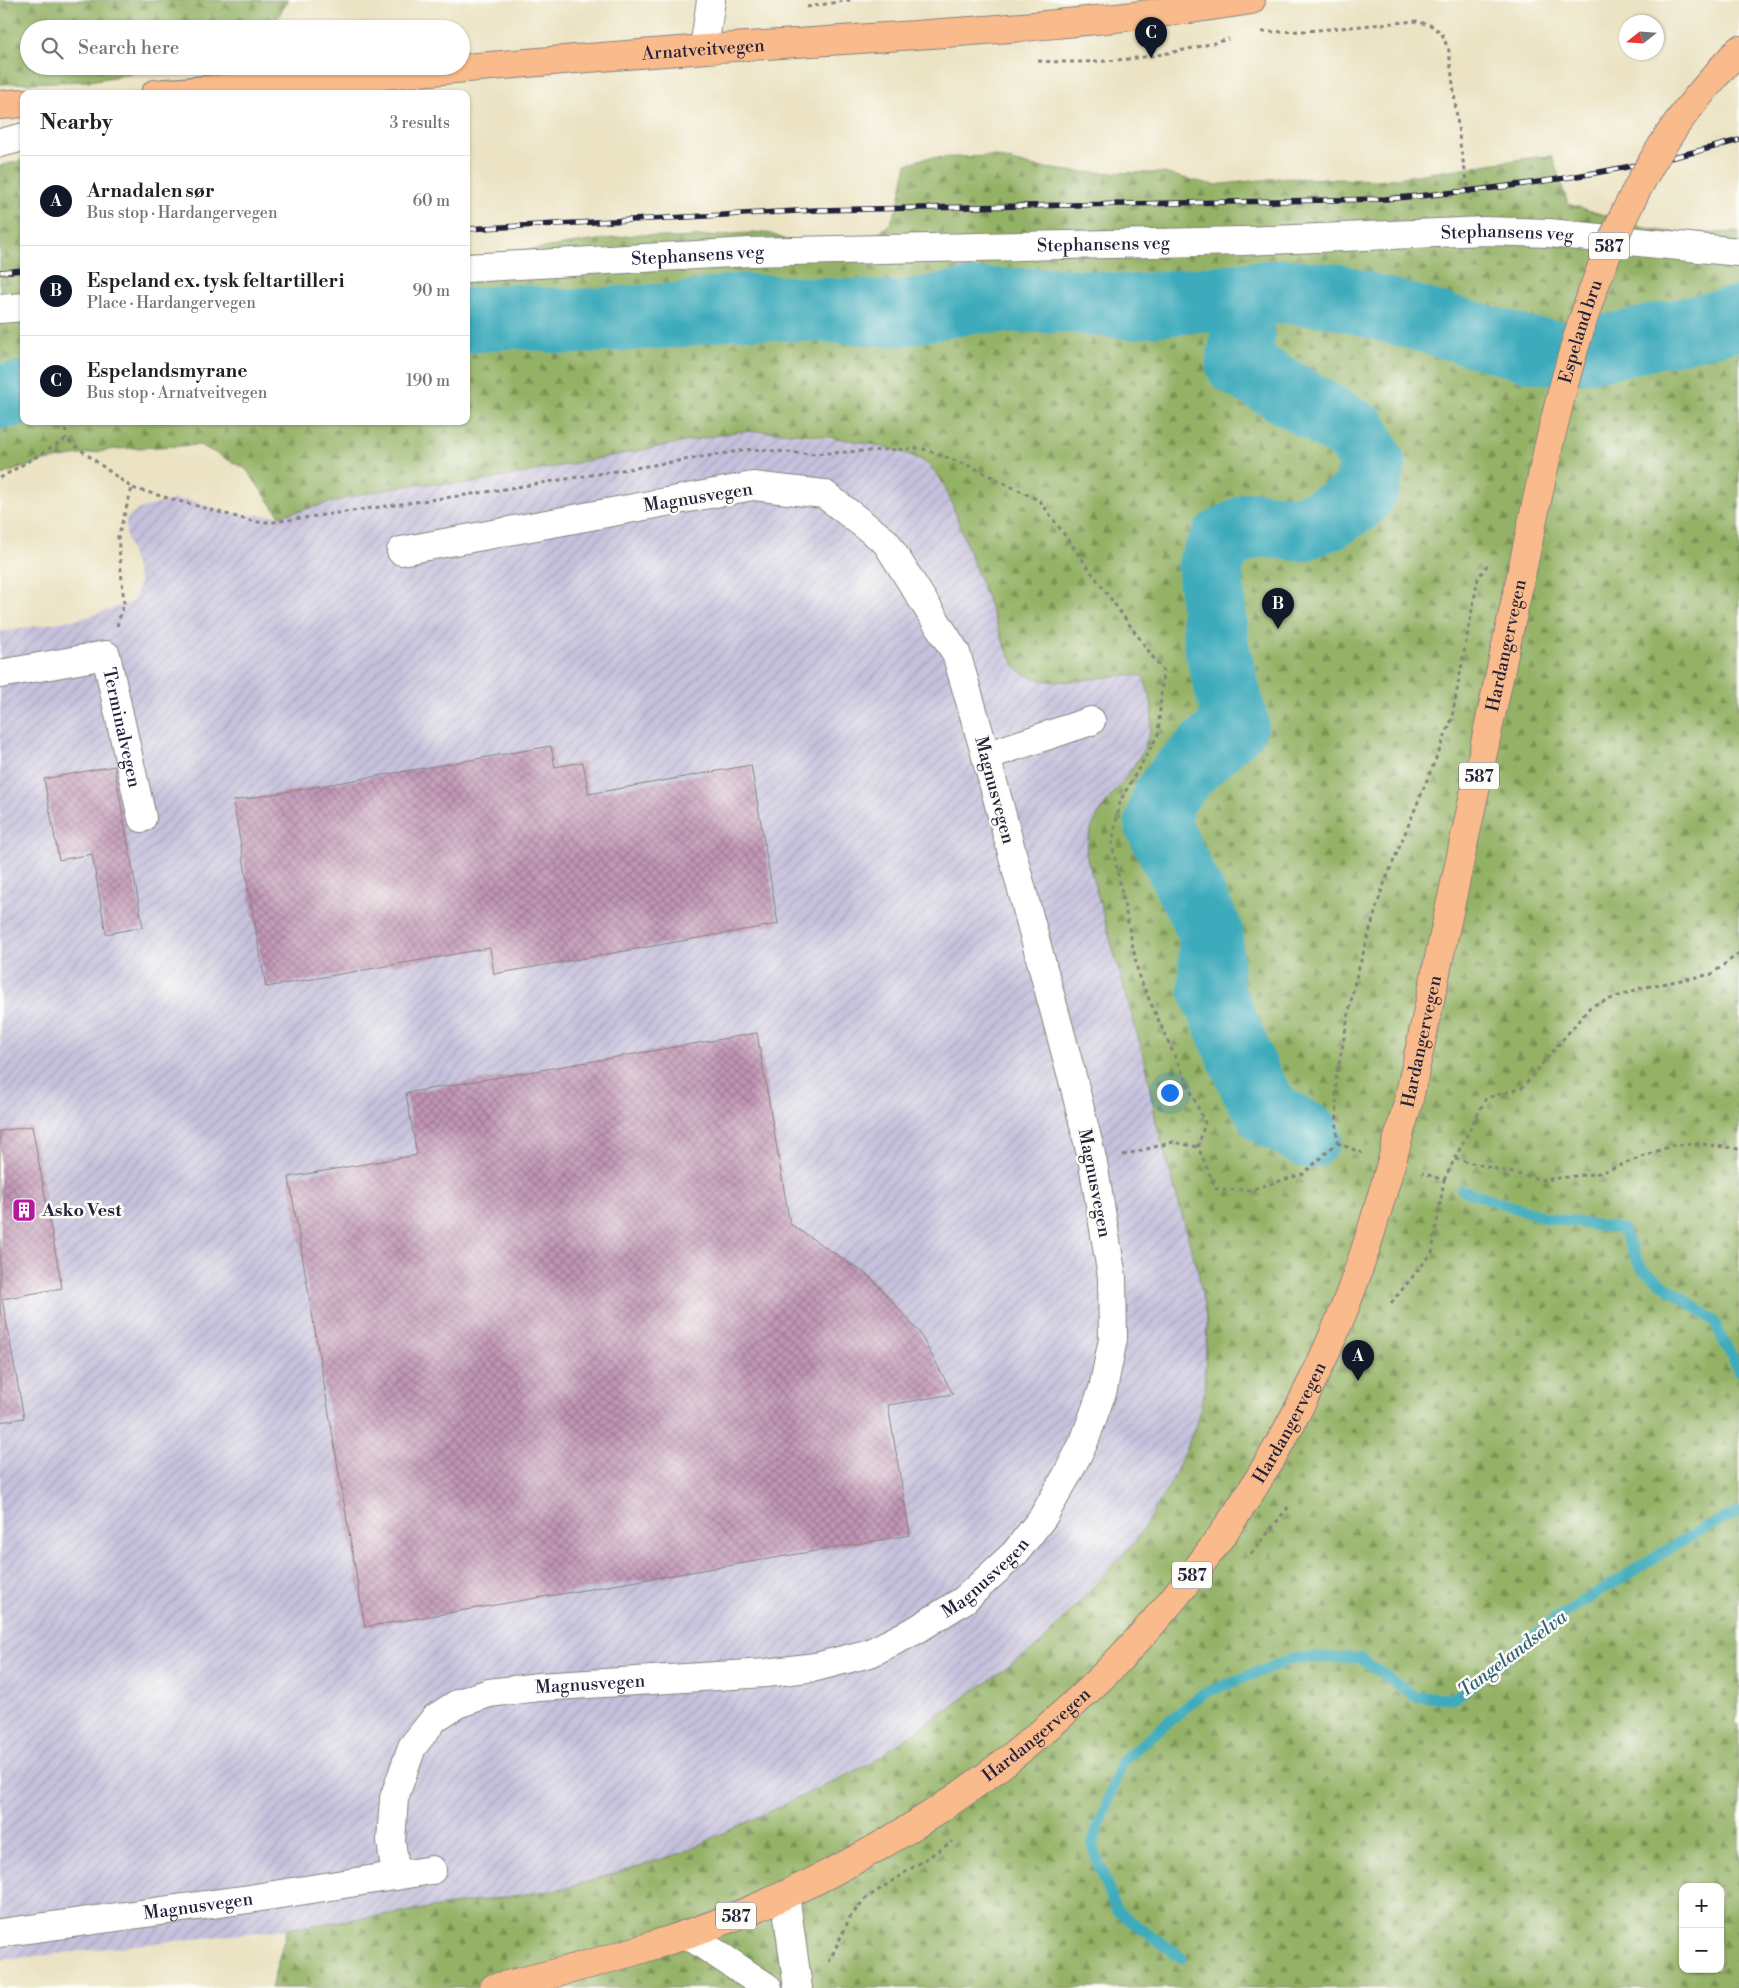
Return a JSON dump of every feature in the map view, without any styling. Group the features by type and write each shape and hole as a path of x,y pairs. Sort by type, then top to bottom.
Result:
{"main road":[{"name":"Arnatveitvegen","path":"470,68 704,49 1002,29 1185,10 1251,0"},
{"name":"Espeland bru","path":"1548,449 1566,374 1612,241 1643,177 1673,128 1731,59"},
{"name":"Arnatveitvegen","path":"207,90 389,75"},
{"path":"0,105 20,103"},
{"name":"Hardangervegen","path":"496,1988 614,1958 687,1934 785,1895 894,1839 948,1804 1010,1759 1101,1680 1186,1584 1227,1530 1257,1485 1288,1430 1326,1353 1353,1288 1379,1207 1408,1103 1548,449"}],"street":[{"path":"704,49 711,0"},
{"path":"0,143 20,138"},
{"name":"Stephansens veg","path":"470,268 750,252 1244,241 1485,232 1549,233 1739,252"},
{"path":"0,309 20,307"},
{"name":"Magnusvegen","path":"396,1876 391,1841 394,1798 412,1747 435,1718 458,1704 489,1693 539,1687 766,1673 816,1667 870,1653 916,1630 964,1600 1015,1552 1043,1517 1084,1442 1103,1389 1113,1340 1112,1277 1093,1163 1074,1084 986,756 956,653 886,542 824,494 753,486 401,551"},
{"name":"Terminalvegen","path":"0,674 106,655 142,818"},
{"path":"986,756 1091,721"},
{"name":"Magnusvegen","path":"0,1933 432,1870"},
{"path":"785,1895 798,1988"},
{"path":"687,1934 768,1988"}],"path":[{"path":"1254,32 1307,31 1416,21 1433,26 1442,34 1449,51 1468,192 1485,232"},
{"path":"1034,60 1083,64 1166,55 1236,36"},
{"path":"65,425 66,439"},
{"path":"0,478 66,439"},
{"path":"66,439 132,488 255,522 274,522 486,492 752,449 810,454 921,448 970,466 1040,501 1162,671 1158,735 1120,801 1112,844 1139,977 1205,1123 1198,1147 1216,1189 1250,1190 1303,1174 1337,1144 1336,1079 1355,981 1382,889 1451,722 1478,578 1489,563 1525,558"},
{"path":"106,655 124,603 118,537 132,488"},
{"path":"1391,1303 1432,1253 1444,1180 1486,1098 1522,1088 1591,1006 1641,988 1712,974 1739,953"},
{"path":"1093,1163 1173,1142 1198,1147"},
{"path":"1337,1144 1368,1155"},
{"path":"1455,1159 1543,1180 1600,1173 1673,1145 1702,1144 1739,1149"},
{"path":"1422,1172 1444,1180"}],"shaded area":[{"path":"756,430 862,442 898,449 931,466 949,495 1004,643 1038,679 1074,681 1126,674 1143,676 1153,708 1152,725 1139,761 1095,820 1086,854 1147,1069 1156,1122 1198,1272 1207,1323 1204,1395 1194,1430 1172,1481 1135,1542 1038,1646 868,1765 681,1853 567,1888 287,1929 0,1960 0,632 84,618 133,602 140,583 126,535 126,518 139,509 173,500 190,500 227,513 280,516 372,492 416,484 468,484 735,432"}],"green space":[{"path":"0,0 288,0 276,20 20,20 20,75 124,75 90,81 0,84"},
{"path":"994,156 1030,166 1077,172 1163,173 1214,185 1280,178 1384,180 1552,156 1568,204 1650,229 1684,234 1739,232 1739,1713 1736,1723 1739,1725 1739,1988 271,1988 287,1929 567,1888 681,1853 868,1765 1038,1646 1135,1542 1172,1481 1194,1430 1204,1395 1207,1323 1198,1272 1156,1122 1147,1069 1086,854 1090,833 1095,821 1103,807 1132,769 1147,741 1151,726 1152,705 1143,676 1129,675 1051,681 1036,679 1019,670 1010,657 1003,641 950,499 937,474 931,467 917,458 867,443 806,434 753,431 735,432 468,484 416,484 362,494 280,516 246,469 200,445 115,449 44,461 0,475 0,166 20,161 20,425 470,425 470,258 640,234 676,238 765,232 814,250 847,246 877,234 890,224 897,209 907,164 925,158"}],"building":[{"path":"551,746 555,767 583,762 589,794 751,765 778,924 494,974 490,948 266,987 233,801"},
{"path":"114,766 143,927 106,934 92,854 59,860 44,779"},
{"path":"757,1033 790,1224 869,1276 919,1332 953,1394 888,1405 910,1535 365,1627 289,1177 417,1155 406,1093"},
{"name":"Asko Vest","path":"32,1126 62,1288 2,1299 24,1418 0,1422 0,1131"}],"waterway":[{"path":"470,321 514,316 568,322 680,315 737,306 898,314 971,301 1060,300 1130,307 1283,291 1336,296 1527,349 1563,354 1612,346 1739,318"},
{"name":"Tangelandselva","path":"1236,296 1243,336 1238,364 1358,434 1373,464 1367,486 1358,499 1334,515 1301,529 1253,524 1222,541 1210,566 1216,645 1236,723 1172,787 1165,797 1157,824 1211,933 1211,989 1252,1085 1270,1114 1309,1136"},
{"path":"0,397 20,394"},
{"name":"Tangelandselva","path":"1462,1190 1547,1218 1622,1229 1642,1269 1713,1320 1739,1371"},
{"name":"Tangelandselva","path":"1182,1958 1116,1910 1092,1845 1122,1761 1202,1694 1294,1658 1360,1658 1416,1697 1455,1698 1561,1615 1707,1526 1739,1512"}],"railway":[{"path":"470,229 816,210 1385,199 1519,185 1608,171 1696,152 1739,140"},
{"path":"0,272 20,270"}],"place":[{"name":"Espelandsmyrane","path":"1151,58"},
{"name":"Espeland ex. tysk feltartilleri","path":"1278,629"},
{"name":"Asko Vest","path":"24,1210"},
{"name":"Arnadalen sør","path":"1358,1381"}]}
